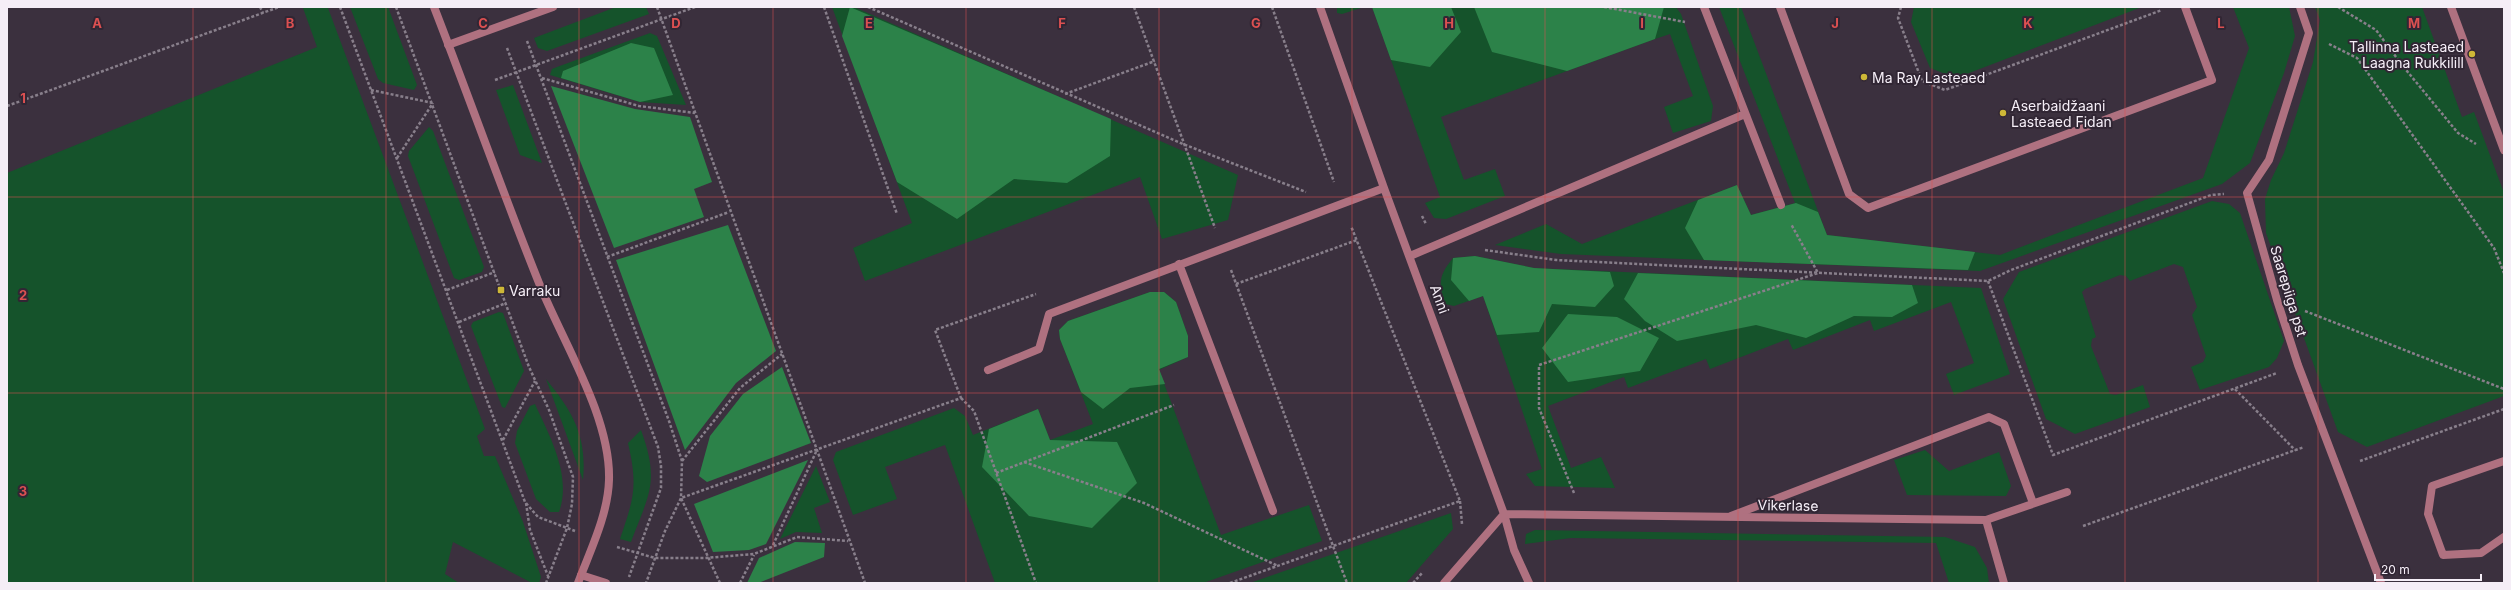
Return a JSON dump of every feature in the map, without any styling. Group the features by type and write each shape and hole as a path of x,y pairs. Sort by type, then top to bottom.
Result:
{"street":[{"path":"434,7 537,280 590,394 600,424 609,479 606,501 579,579 606,583"},
{"path":"448,45 553,7"},
{"name":"Anni","path":"1320,7 1384,188 1504,514 1514,550 1529,583"},
{"path":"1704,7 1781,205"},
{"path":"1780,7 1849,194 1868,208 2212,80 2185,7"},
{"path":"2247,193 2269,160 2310,33 2300,7"},
{"path":"2451,7 2504,150"},
{"path":"1410,256 1437,243 1745,114"},
{"path":"988,370 1039,349 1049,314 1384,188"},
{"name":"Saarepiiga pst","path":"2247,193 2277,300 2298,366 2339,468 2381,583"},
{"path":"1179,264 1273,511"},
{"path":"1729,517 1988,417 2004,424 2033,503"},
{"path":"2504,461 2432,486 2428,514 2443,555 2481,554 2504,537"},
{"name":"Vikerlase","path":"1504,514 1986,520 2067,492"},
{"path":"1444,583 1504,514"},
{"path":"1986,520 2004,583"}],"path":[{"path":"260,7 263,13"},
{"path":"7,106 279,7"},
{"path":"340,7 503,440 525,502 530,530 548,577"},
{"path":"396,7 433,103 506,304 535,381 549,410 573,477 572,504 567,528 546,583"},
{"path":"657,7 848,541 865,583"},
{"path":"495,80 695,7"},
{"path":"824,7 897,214"},
{"path":"868,7 1183,144 1308,193"},
{"path":"1134,7 1155,61 1183,144 1347,583"},
{"path":"1272,7 1342,204 1460,501 1463,523 1459,529"},
{"path":"1604,7 1711,27"},
{"path":"1901,7 1898,18 1922,80 1945,90 2170,7"},
{"path":"2338,7 2376,30 2402,65 2458,133 2478,145"},
{"path":"518,20 542,78 669,421 682,461 681,498 646,583"},
{"path":"499,27 658,447 661,466 661,488 638,554 626,583"},
{"path":"2310,33 2357,58 2494,248 2504,273"},
{"path":"1066,94 1155,61"},
{"path":"542,78 639,106 695,113"},
{"path":"371,90 433,103"},
{"path":"397,158 433,103"},
{"path":"1481,250 1556,260 1988,281 2011,270 2211,195 2247,193"},
{"path":"1781,205 1818,273"},
{"path":"608,257 730,212"},
{"path":"1422,216 1437,243"},
{"path":"1236,284 1357,240"},
{"path":"447,290 495,272"},
{"path":"1582,515 1539,408 1539,365 1818,273"},
{"path":"1988,281 2053,455 2298,366"},
{"path":"2277,300 2504,389"},
{"path":"459,322 506,304"},
{"path":"682,461 740,388 782,354"},
{"path":"503,440 535,381"},
{"path":"2235,389 2295,450"},
{"path":"961,398 974,411 1036,583"},
{"path":"996,473 1174,405"},
{"path":"2339,468 2504,409"},
{"path":"2083,526 2327,438"},
{"path":"773,546 816,451"},
{"path":"1024,462 1144,503 1278,566"},
{"path":"681,498 710,558 720,583"},
{"path":"1230,583 1460,501"},
{"path":"525,502 538,517 638,554 655,558 710,558 754,554 797,537 848,541"},
{"path":"740,583 754,554"},
{"path":"1413,583 1424,571"}],"green space":[{"path":"350,7 388,7 417,85 414,90 383,83 378,79"},
{"path":"616,7 646,7 649,14 547,51 538,48 534,38"},
{"path":"832,7 854,7 1238,175 1228,220 1162,239 1140,177 865,281 853,248 912,223"},
{"path":"850,7 1111,119 1110,156 1067,183 1014,179 957,219 897,182 842,36"},
{"path":"1337,7 1364,7 1342,14 1337,13"},
{"path":"1372,7 1676,7 1681,14 1713,106 1711,121 1673,133 1664,107 1693,96 1670,34 1655,39 1441,117 1464,180 1495,169 1505,196 1446,219 1434,218 1425,203 1440,197"},
{"path":"1372,7 1451,7 1461,32 1430,67 1391,60"},
{"path":"1474,7 1664,7 1655,39 1567,71 1492,52"},
{"path":"1719,7 1741,7 1827,235 2000,255 2203,178 2249,48 2233,7 2289,7 2295,36 2284,73 2250,163 2222,184 1980,271 1561,254 1495,245 1546,224 1582,244 1737,185 1751,215 1795,203"},
{"path":"1914,7 2142,7 1956,78 1930,68 1911,22"},
{"path":"2315,7 2422,7 2462,117 2474,112 2504,193 2504,396 2367,447 2338,432 2266,233 2265,199 2271,180 2284,153 2313,62 2320,20"},
{"path":"303,8 328,8 485,429 477,436 484,456 495,456 523,522 541,577 539,583 532,583 453,542 445,574 459,583 7,583 7,173 317,47"},
{"path":"650,33 657,36 686,105 640,102 550,75 552,69"},
{"path":"631,43 654,48 673,95 640,102 561,78 563,71"},
{"path":"513,85 542,163 520,155 496,90"},
{"path":"551,86 635,109 690,117 712,182 694,189 704,217 614,248"},
{"path":"429,127 433,131 484,267 482,272 459,280 454,278 408,156 409,151"},
{"path":"1737,185 1751,215 1796,203 1818,212 1827,235 1975,252 1968,270 1704,260 1685,228 1698,200"},
{"path":"2212,201 2229,204 2240,213 2284,341 2277,358 2269,367 2200,390 2191,367 2203,362 2206,356 2192,315 2197,307 2183,267 2174,264 2130,281 2126,276 2120,275 2085,289 2082,292 2096,337 2092,339 2091,346 2110,394 2116,395 2143,385 2150,407 2075,434 2046,419 2003,299 2019,272"},
{"path":"728,225 776,351 736,383 685,450 616,260"},
{"path":"1475,256 1534,268 1981,288 2010,374 1954,395 1946,374 1974,363 1951,302 1874,331 1870,320 1793,350 1788,339 1710,369 1706,359 1628,388 1624,377 1548,406 1571,468 1601,457 1615,488 1535,486 1526,474 1542,469 1483,296 1454,306 1445,304 1441,290 1442,274 1453,258"},
{"path":"1475,256 1534,268 1610,272 1614,286 1595,307 1552,304 1539,332 1497,335 1483,296 1469,301 1451,280 1453,258"},
{"path":"1638,273 1912,285 1918,303 1892,317 1854,316 1806,338 1756,325 1677,341 1645,321 1624,299"},
{"path":"1150,292 1164,292 1176,302 1188,336 1188,357 1159,370 1221,535 1309,505 1322,541 1203,583 995,583 945,445 885,467 897,499 853,515 833,460 836,452 954,408 965,416 973,435 1038,409 1050,440 1093,424 1060,339 1059,330 1068,321"},
{"path":"1150,292 1164,292 1176,302 1188,336 1188,357 1159,369 1165,384 1130,388 1103,409 1081,392 1060,339 1059,330 1068,321"},
{"path":"499,312 503,313 524,371 505,408 502,407 471,326 473,322"},
{"path":"1568,314 1617,317 1659,338 1640,371 1568,382 1542,348"},
{"path":"782,367 811,443 707,482 699,476 710,436 743,394"},
{"path":"546,379 564,403 576,425 583,450 583,480"},
{"path":"535,404 558,457 563,485 559,512 550,512 536,499 515,443 517,431 530,406"},
{"path":"1038,409 1050,440 1117,442 1137,483 1092,528 1029,516 982,467 989,429"},
{"path":"641,430 650,463 650,488 643,512 631,542 620,539 629,513 634,481 628,443"},
{"path":"1925,450 1949,471 1999,452 2011,486 2006,496 1907,495 1894,460"},
{"path":"808,460 766,544 749,550 713,552 694,504"},
{"path":"816,466 830,502 814,508 822,533 796,532 780,539"},
{"path":"1451,513 1453,529 1406,583 1250,583"},
{"path":"1535,530 1945,537 1975,547 1987,568 1989,583 1949,583 1936,543 1571,538 1525,544 1526,534"},
{"path":"795,542 825,543 824,557 758,583 747,583 759,558"}],"place":[{"name":"Tallinna Lasteaed Laagna Rukkilill","path":"2472,54"},
{"name":"Ma Ray Lasteaed","path":"1864,77"},
{"name":"Aserbaidžaani Lasteaed Fidan","path":"2003,113"},
{"name":"Varraku","path":"501,290"}]}
